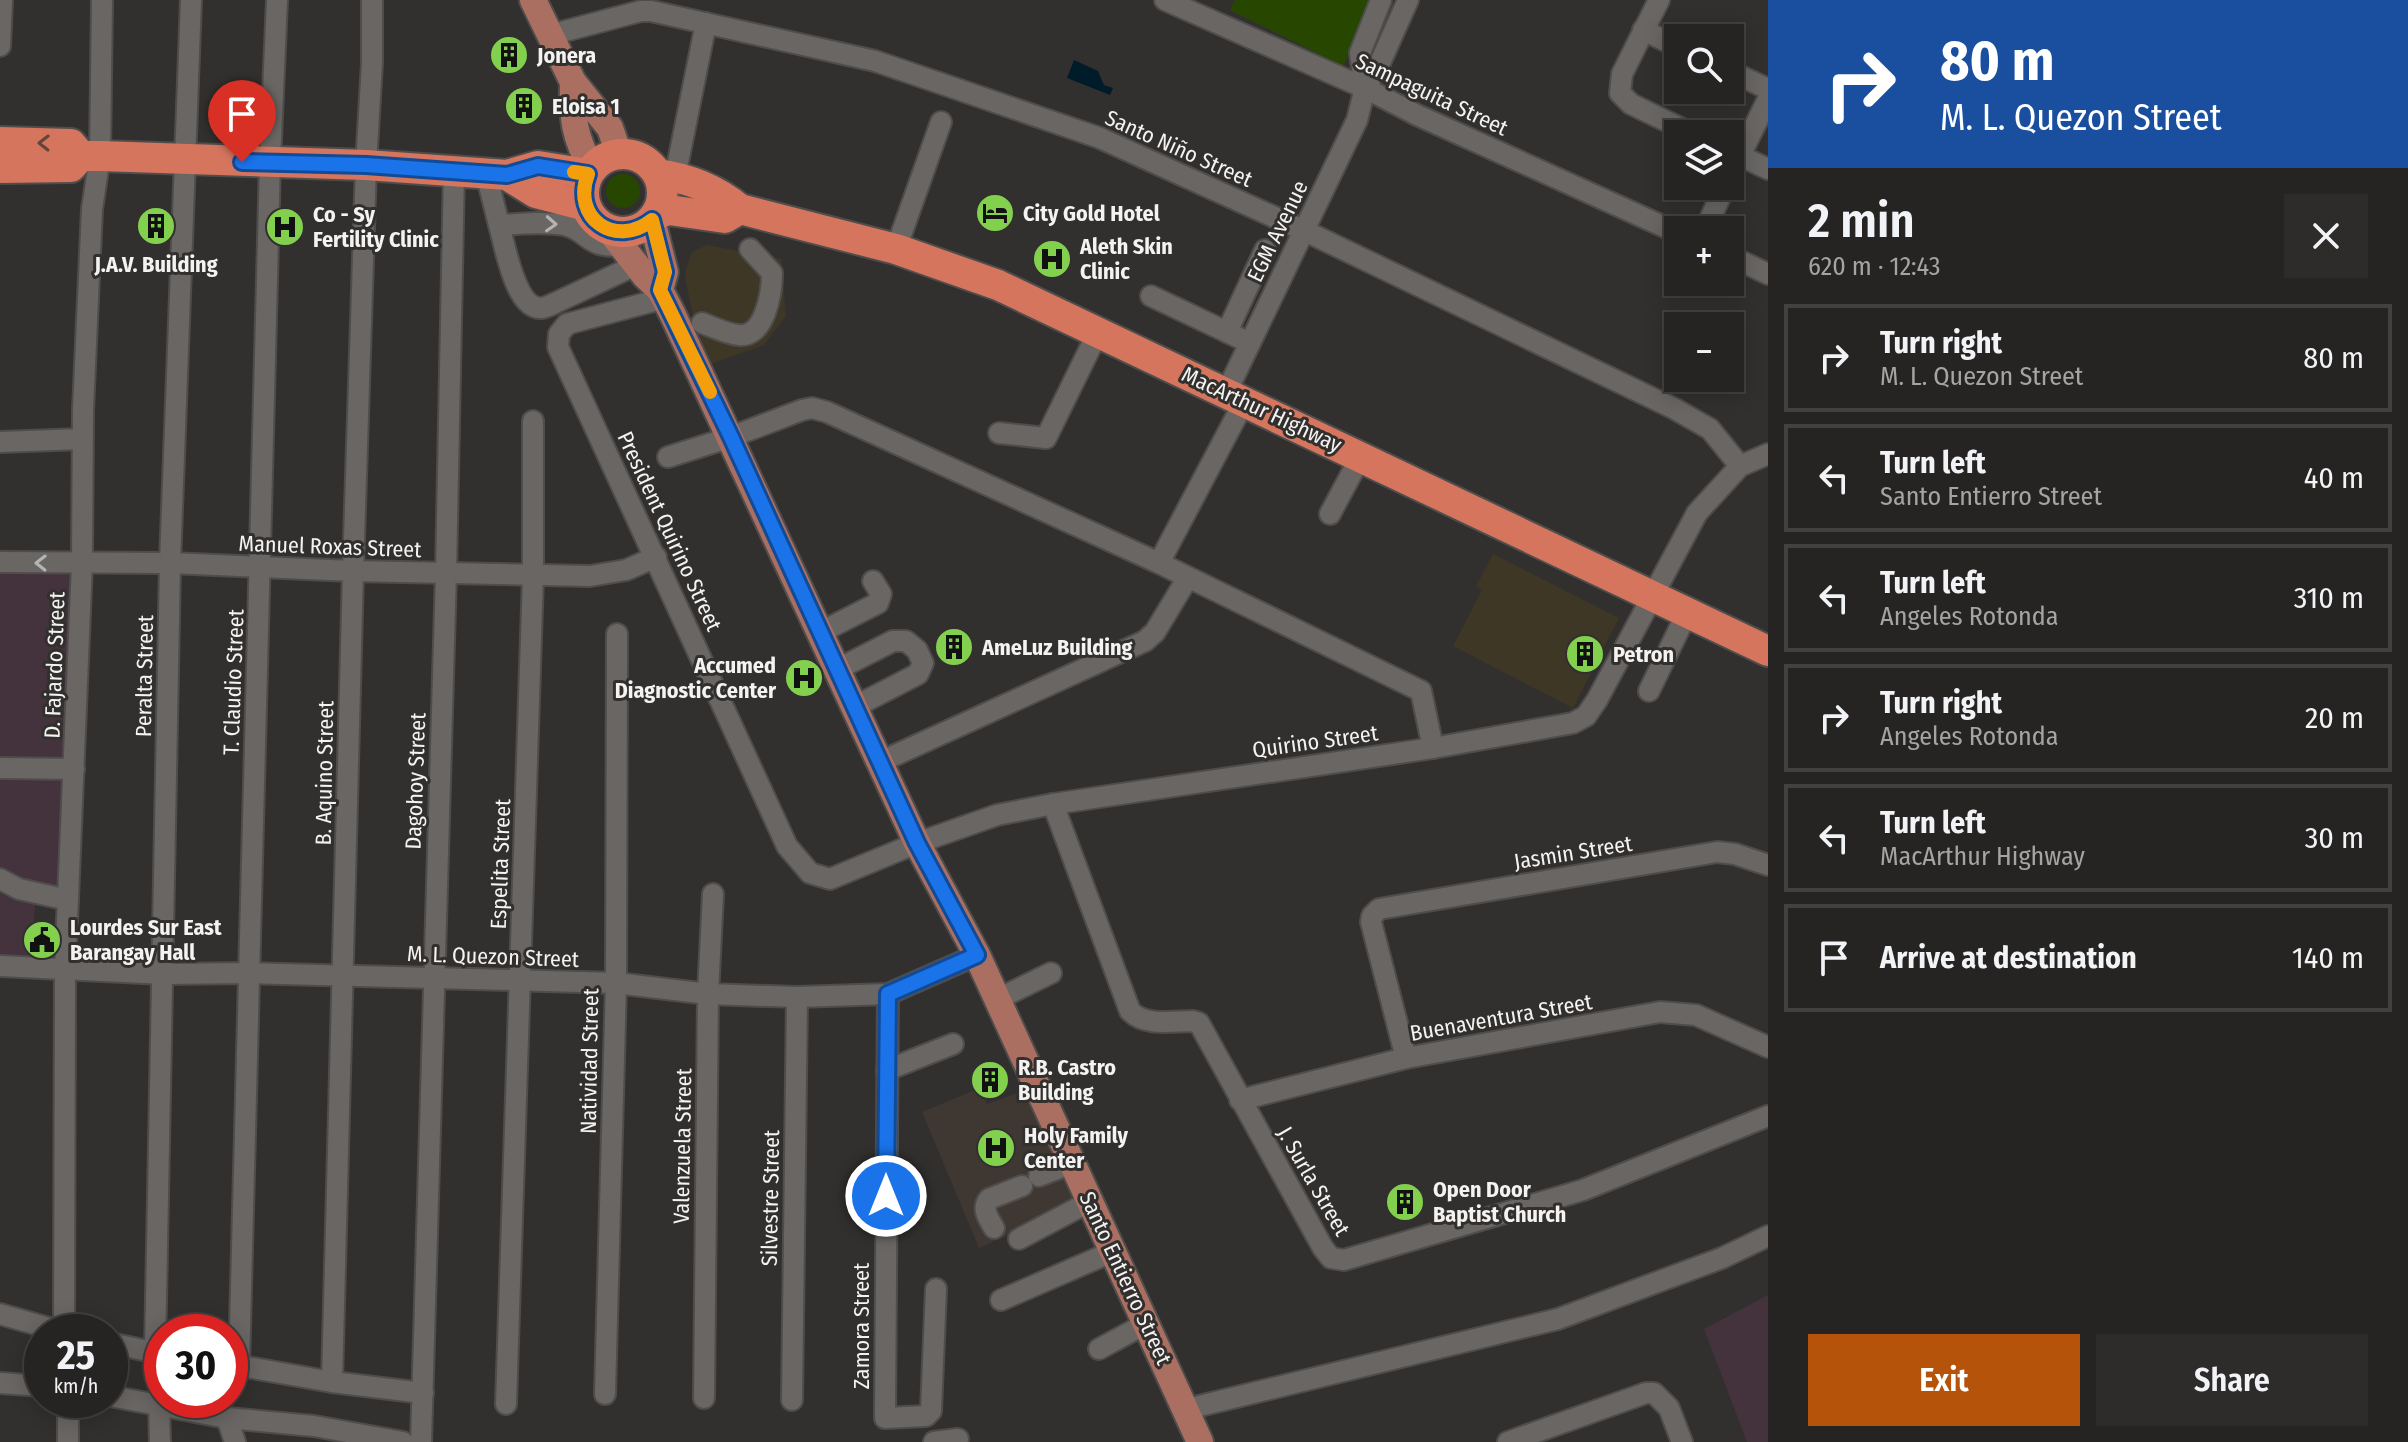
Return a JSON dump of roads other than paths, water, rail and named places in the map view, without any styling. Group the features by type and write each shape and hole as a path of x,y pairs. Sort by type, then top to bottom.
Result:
{"highway":[{"path":"0,142 71,144 90,156 366,165 496,174 538,166 590,172"},
{"path":"619,154 604,159 590,172 584,189 586,206 597,223 622,247"},
{"name":"MacArthur Highway","path":"619,154 641,157 666,175 721,194 740,209 896,249 998,285 1099,330 1235,398 1768,651"},
{"path":"0,168 71,167 90,156"},
{"path":"496,174 536,193 586,206"},
{"path":"622,247 624,232 634,230 659,215 666,175"},
{"name":"MacArthur Highway","path":"659,215 725,218 740,209"}],"main road":[{"path":"533,0 573,82 610,128 619,154"},
{"path":"573,82 572,118 578,145 590,172"},
{"name":"Santo Entierro Street","path":"659,215 665,272 663,294"},
{"name":"Santo Entierro Street","path":"622,247 663,294 917,843 998,999 1187,1409 1198,1441"}],"street":[{"path":"0,46 2,0"},
{"name":"D. Fajardo Street","path":"63,1314 65,970 82,563 82,439 92,209 90,156 102,0"},
{"name":"Peralta Street","path":"160,1314 170,563 191,0"},
{"name":"T. Claudio Street","path":"236,1314 277,0"},
{"name":"B. Aquino Street","path":"332,1382 353,571 372,0"},
{"name":"Sampaguita Street","path":"1165,0 1365,88 1664,227"},
{"path":"1365,88 1360,53 1381,0"},
{"path":"1365,88 1379,65 1408,0"},
{"path":"1659,0 1619,81 1620,93 1631,104 1664,120"},
{"name":"Santo Niño Street","path":"550,35 641,11 706,23 875,61 1100,138 1303,230 1703,423 1740,466"},
{"path":"666,175 706,23"},
{"path":"1643,30 1664,40"},
{"path":"1744,78 1768,89"},
{"name":"EGM Avenue","path":"1159,563 1235,398 1250,343 1357,120 1365,88"},
{"path":"1744,139 1768,99"},
{"path":"896,249 941,122"},
{"path":"1744,158 1768,169"},
{"name":"Dagohoy Street","path":"421,1442 446,573 454,170"},
{"path":"496,174 499,225 518,289 523,299 533,306 541,308 555,303 622,247"},
{"path":"499,225 566,225 598,245 622,247"},
{"path":"702,323 742,336 759,325 765,312 772,273 750,249"},
{"path":"1227,332 1265,250"},
{"path":"1744,263 1768,274"},
{"name":"President Quirino Street","path":"663,294 567,324 559,334 558,347 787,846 810,873 830,879 917,843"},
{"path":"1151,296 1250,343"},
{"path":"999,433 1046,438 1099,330"},
{"path":"668,457 802,410 812,408 827,412 1159,563 1421,691 1433,748"},
{"name":"Espelita Street","path":"506,1404 533,576 533,421"},
{"path":"0,442 82,439"},
{"path":"1654,596 1697,513 1740,466 1768,454"},
{"path":"1330,514 1361,456"},
{"name":"Manuel Roxas Street","path":"0,562 170,563 533,576 610,574 656,557"},
{"path":"880,762 1145,641 1155,632 1187,579"},
{"path":"821,632 878,603 881,594 873,581"},
{"name":"Quirino Street","path":"917,843 997,815 1053,804 1433,748 1573,723 1586,716 1654,596"},
{"path":"1649,691 1687,613"},
{"name":"Natividad Street","path":"605,1394 616,983 617,634"},
{"path":"838,669 893,641 906,641 917,650 923,663 918,674 856,706"},
{"path":"0,768 74,769"},
{"name":"J. Surla Street","path":"1053,804 1130,1011 1137,1018 1148,1021 1196,1021 1331,1258 1337,1260 1583,1190 1768,1116"},
{"name":"Jasmin Street","path":"1406,1058 1371,922 1375,912 1384,907 1717,852 1735,854 1768,865"},
{"path":"0,879 19,889 68,900"},
{"name":"Valenzuela Street","path":"704,1398 708,994 713,894"},
{"name":"M. L. Quezon Street","path":"0,966 164,974 248,973 616,983 708,994 797,997 888,994 977,955"},
{"path":"998,999 1051,973"},
{"name":"Zamora Street","path":"888,994 885,1418 926,1416 931,1411 936,1289"},
{"name":"Silvestre Street","path":"792,1400 797,997"},
{"name":"Buenaventura Street","path":"1240,1100 1406,1058 1660,1012 1696,1015 1712,1020 1768,1047"},
{"path":"887,1070 953,1044"},
{"path":"994,1228 985,1211 989,1199 1073,1163"},
{"path":"1019,1239 1091,1201"},
{"path":"1187,1409 1558,1319 1722,1258 1768,1236"},
{"path":"1001,1300 1114,1251"},
{"path":"0,1314 24,1321"},
{"path":"1099,1349 1147,1323"},
{"path":"248,1367 423,1393"},
{"path":"0,1383 24,1385"},
{"path":"1508,1442 1549,1434 1646,1393 1654,1393 1669,1408 1682,1442"},
{"path":"68,1418 68,1442"},
{"path":"159,1418 160,1442"},
{"path":"235,1442 227,1418 317,1434 403,1442"},
{"path":"934,1442 958,1439"}],"water":[{"path":"1074,60 1098,71 1104,85 1113,88 1110,95 1067,78"}],"place":[{"name":"Jonera","path":"509,55"},
{"name":"Eloisa 1","path":"524,106"},
{"name":"City Gold Hotel","path":"995,213"},
{"name":"J.A.V. Building","path":"156,226"},
{"name":"Co - Sy Fertility Clinic","path":"285,227"},
{"name":"Aleth Skin Clinic","path":"1052,259"},
{"name":"AmeLuz Building","path":"954,647"},
{"name":"Petron","path":"1585,654"},
{"name":"Accumed Diagnostic Center","path":"804,678"},
{"name":"Lourdes Sur East Barangay Hall","path":"42,940"},
{"name":"R.B. Castro Building","path":"990,1080"},
{"name":"Holy Family Center","path":"996,1148"},
{"name":"Open Door Baptist Church","path":"1405,1202"}]}
